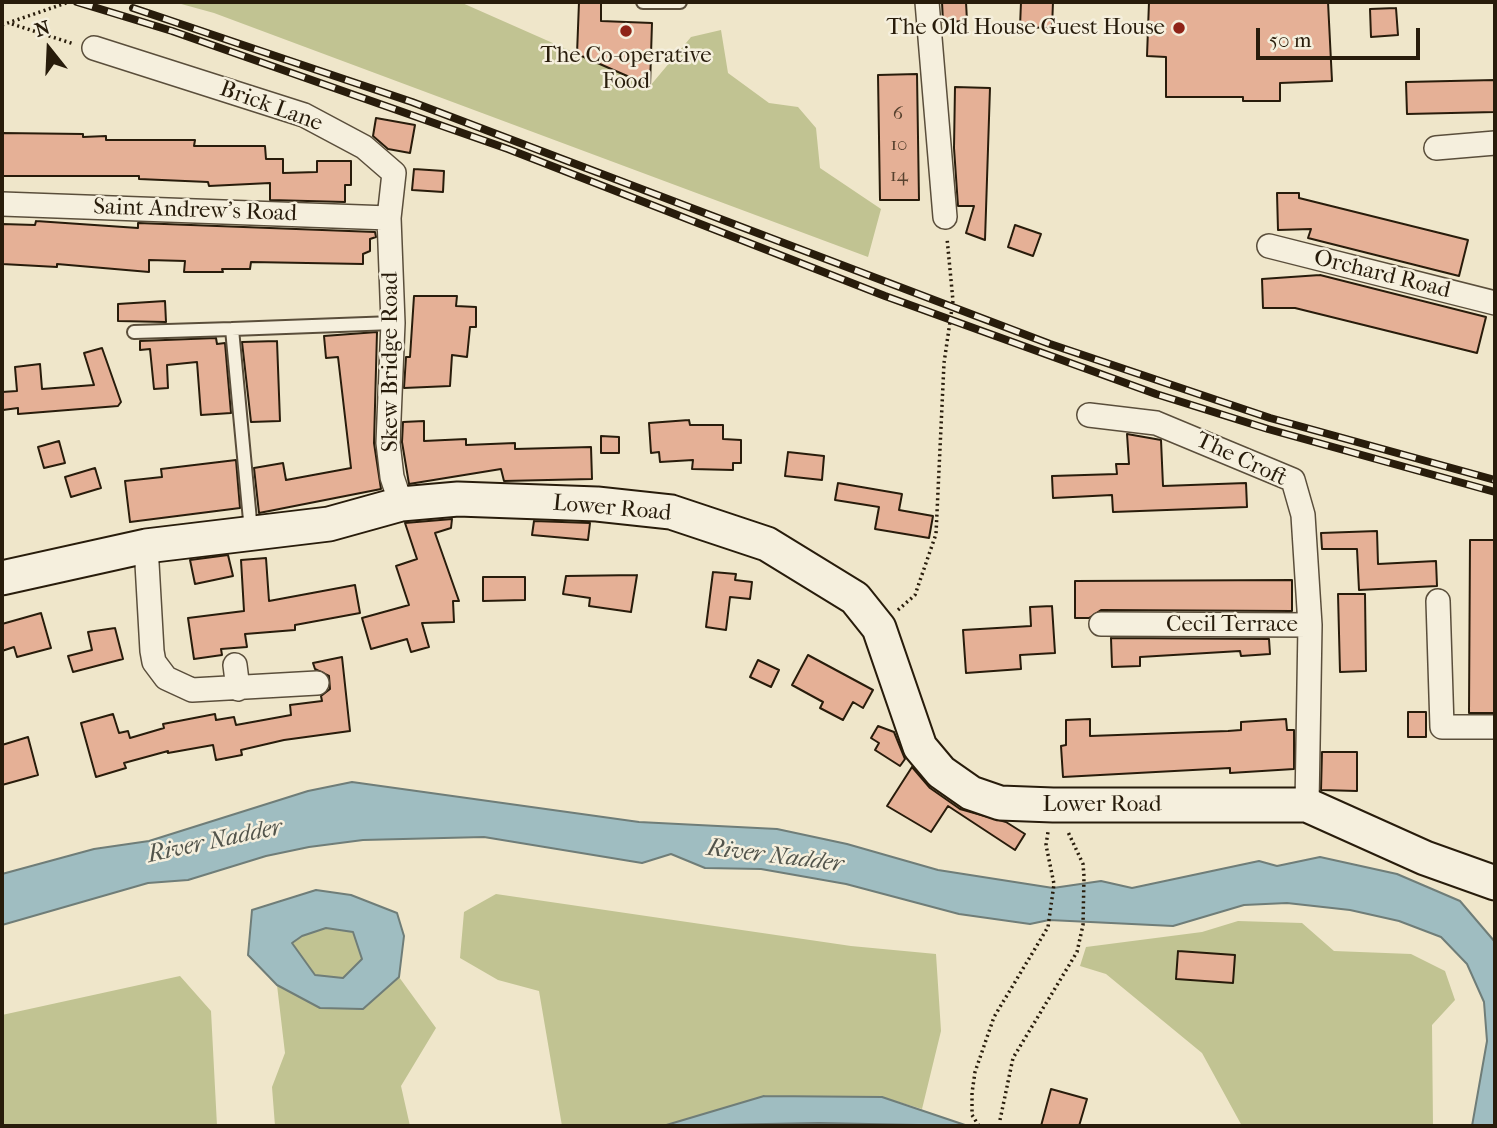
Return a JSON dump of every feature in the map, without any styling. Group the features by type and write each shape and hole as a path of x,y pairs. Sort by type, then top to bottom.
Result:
{"street":[{"path":"927,2 945,217"},
{"name":"Brick Lane","path":"94,48 304,114 364,147 394,173 389,218"},
{"path":"1436,148 1495,143"},
{"name":"Saint Andrew's Road","path":"2,204 389,218"},
{"name":"Skew Bridge Road","path":"389,218 393,323 388,443 392,477 401,504"},
{"name":"Orchard Road","path":"1269,246 1495,303"},
{"name":"The Croft","path":"1089,415 1156,423 1293,480 1303,514 1310,625"},
{"name":"Lower Road","path":"2,578 146,546 329,524 401,504 458,499 597,505 671,512 767,544 855,598 879,628 920,747 941,772 971,793 1000,803 1053,806 1307,805 1426,858 1495,883"},
{"path":"146,546 155,662 166,678 192,690 317,682"},
{"path":"1438,601 1442,727 1495,727"},
{"name":"Cecil Terrace","path":"1101,624 1310,625 1307,805"},
{"path":"235,664 238,689"}],"lane":[{"path":"643,2 680,2"},
{"path":"134,332 393,323"},
{"path":"232,329 251,534"}],"path":[{"path":"2,25 12,24 69,2"},
{"path":"12,24 45,37 94,48"},
{"path":"879,628 915,595 936,534 944,363 953,301 945,217"},
{"path":"1000,1120 1013,1058 1077,952 1083,925 1084,876 1074,842 1053,806"},
{"path":"979,1126 972,1115 972,1093 975,1072 994,1017 1048,927 1054,884 1046,845 1053,806"}],"green space":[{"path":"174,2 460,2 650,86 691,37 721,30 728,73 769,103 798,107 816,128 820,168 881,209 868,257 214,13"},
{"path":"496,894 851,946 936,954 941,1031 922,1109 882,1097 764,1096 663,1126 562,1126 539,991 498,980 460,958 464,912"},
{"path":"1238,921 1302,923 1334,951 1411,954 1445,971 1455,1000 1432,1025 1433,1126 1242,1126 1202,1053 1106,974 1080,966 1086,947 1202,932"},
{"path":"326,928 353,932 362,960 343,978 315,975 292,943 302,936"},
{"path":"180,976 211,1011 217,1126 2,1126 2,1015"},
{"path":"399,977 436,1028 401,1086 410,1126 275,1126 272,1087 285,1053 277,985 320,1008 363,1009"}],"water":[{"name":"River Nadder","path":"352,782 639,822 777,829 847,844 938,870 1053,888 1101,881 1132,888 1259,861 1277,866 1320,857 1397,874 1460,901 1495,942 1495,1126 1472,1126 1487,1041 1484,1002 1467,964 1441,937 1399,921 1350,910 1287,903 1244,905 1173,926 1049,920 1030,924 959,914 846,884 761,869 705,868 671,854 642,863 484,837 363,840 309,847 266,856 188,880 148,883 2,925 2,874 94,849 149,841 308,791"},
{"path":"316,890 351,895 397,913 404,936 399,977 363,1009 320,1008 277,985 248,955 252,910","holes":["326,928 353,932 362,959 343,978 315,975 292,943 302,936"]},
{"path":"764,1096 882,1097 968,1126 819,1123 663,1126"}],"building":[{"path":"579,2 601,2 601,21 652,23 650,86 577,54"},
{"path":"942,2 966,2 967,21 943,22"},
{"path":"1021,2 1053,2 1052,28 1020,27"},
{"path":"1149,2 1328,2 1332,81 1280,83 1280,101 1243,101 1243,97 1166,97 1166,57 1147,56"},
{"path":"1396,8 1398,35 1371,37 1370,9"},
{"path":"917,74 919,200 880,200 878,75"},
{"path":"1495,80 1495,112 1407,114 1406,82"},
{"path":"955,87 990,88 985,240 966,233 974,206 958,206 954,148"},
{"path":"376,118 415,125 410,153 388,149 373,136"},
{"path":"2,133 83,134 83,137 106,136 106,140 195,140 194,146 265,146 266,159 283,159 283,173 317,172 317,161 351,161 351,185 345,185 345,202 270,200 270,183 209,186 208,182 139,179 139,176 2,176"},
{"path":"414,169 444,171 443,192 412,190"},
{"path":"1277,193 1299,193 1299,198 1468,240 1459,276 1308,238 1311,229 1278,230"},
{"path":"36,221 138,228 138,223 375,232 376,237 370,239 370,251 363,254 363,264 251,262 250,269 184,272 185,261 149,260 149,272 57,264 57,267 2,264 2,224 35,225"},
{"path":"1015,225 1041,234 1033,256 1008,247"},
{"path":"1320,275 1486,317 1477,353 1295,308 1263,308 1262,279"},
{"path":"414,296 457,296 456,306 476,307 476,327 470,327 467,357 452,355 450,386 404,388 406,357 410,357"},
{"path":"165,301 166,322 118,321 118,304"},
{"path":"377,332 374,443 381,489 259,513 254,468 283,463 286,480 351,468 338,357 326,358 324,336"},
{"path":"216,338 217,344 225,343 231,413 201,415 197,362 167,365 168,388 154,389 150,349 140,350 140,341"},
{"path":"277,341 280,421 251,422 242,342"},
{"path":"102,348 121,402 118,406 18,414 18,408 3,410 2,392 17,391 15,367 40,364 42,389 94,385 84,353"},
{"path":"689,420 690,425 723,425 723,439 741,440 741,463 733,463 733,470 692,469 693,460 660,462 659,452 651,453 649,423"},
{"path":"424,421 424,441 466,439 466,445 515,443 515,449 591,447 592,479 504,481 501,469 409,484 402,442 403,422"},
{"path":"1127,434 1161,440 1163,486 1246,483 1247,507 1113,512 1112,495 1053,498 1052,476 1117,474 1116,464 1129,464"},
{"path":"601,436 619,437 619,453 601,453"},
{"path":"59,441 65,463 44,468 38,447"},
{"path":"788,452 824,456 822,480 785,476"},
{"path":"236,460 240,508 130,522 125,481 162,477 161,469"},
{"path":"95,468 101,488 71,497 65,477"},
{"path":"838,483 902,494 899,510 933,516 929,538 875,529 879,507 835,500"},
{"path":"452,519 451,528 435,533 459,601 453,601 454,622 422,623 429,647 411,652 407,639 371,649 362,618 409,605 396,566 417,559 405,523"},
{"path":"534,521 590,523 588,540 532,535"},
{"path":"1377,531 1378,564 1436,561 1437,586 1359,590 1357,549 1322,549 1321,533"},
{"path":"1470,540 1495,540 1495,713 1469,713"},
{"path":"228,555 233,576 195,584 190,560"},
{"path":"266,558 269,601 355,585 360,613 295,625 295,630 245,634 247,647 221,649 222,655 194,659 188,618 244,611 241,560"},
{"path":"713,572 736,574 735,580 752,582 750,599 730,597 726,630 706,627"},
{"path":"637,575 631,612 589,606 590,598 563,594 566,576"},
{"path":"483,577 525,577 525,600 483,601"},
{"path":"1292,580 1292,611 1101,610 1089,618 1075,618 1075,581"},
{"path":"1338,594 1365,594 1366,671 1340,672"},
{"path":"1052,606 1055,653 1020,655 1021,669 966,673 963,630 1031,626 1030,607"},
{"path":"41,613 51,648 17,657 14,647 2,651 2,624"},
{"path":"115,628 123,659 73,672 68,656 92,650 88,632"},
{"path":"1111,638 1269,639 1270,654 1241,656 1240,651 1140,657 1140,666 1112,667"},
{"path":"808,655 873,690 863,708 853,702 843,720 820,708 823,702 792,685"},
{"path":"342,657 350,731 284,740 241,750 242,755 216,760 213,745 168,751 124,763 126,768 96,777 81,723 113,714 119,733 128,731 130,738 164,728 163,724 215,714 216,720 234,717 236,725 291,715 290,705 322,701 321,696 330,689 329,676 315,669 313,663"},
{"path":"758,660 779,670 771,687 750,677"},
{"path":"1408,712 1426,712 1426,737 1408,737"},
{"path":"1090,719 1090,736 1241,730 1241,722 1286,719 1287,730 1294,730 1294,769 1230,773 1230,768 1063,777 1061,746 1066,745 1066,720"},
{"path":"878,726 894,732 905,759 900,766 875,750 879,743 871,738"},
{"path":"28,737 38,775 2,785 2,745"},
{"path":"1322,752 1357,752 1357,791 1321,790"},
{"path":"912,767 930,788 960,809 1006,822 1025,834 1015,850 948,806 931,832 887,806"},
{"path":"1178,951 1235,955 1233,983 1176,979"},
{"path":"1051,1089 1087,1099 1079,1126 1041,1126"}],"railway":[{"path":"77,2 172,31 508,149 885,296 1156,394 1268,429 1495,492"},
{"path":"133,8 412,102 1050,344 1270,418 1495,480"}],"place":[{"name":"The Old House Guest House","path":"1179,28"},
{"name":"The Co-operative Food","path":"626,31"}]}
